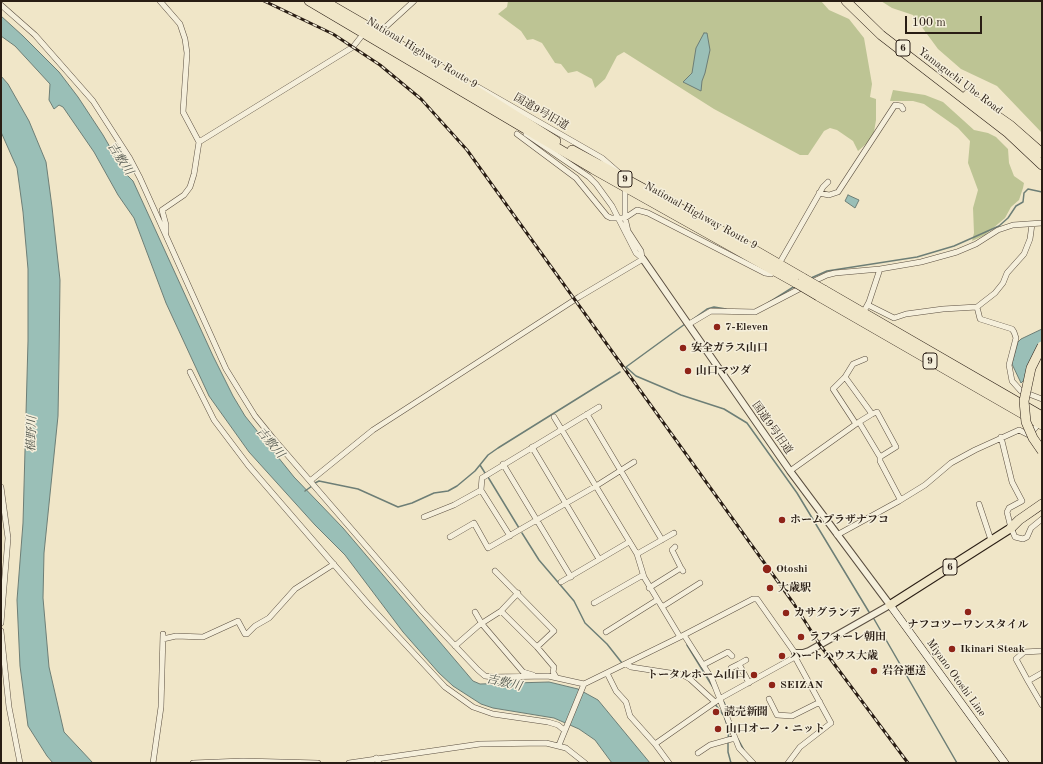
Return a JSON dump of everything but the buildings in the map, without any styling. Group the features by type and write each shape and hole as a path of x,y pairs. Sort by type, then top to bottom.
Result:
{"highway":[{"name":"National Highway Route 9","path":"309,1 516,124 777,268"},
{"name":"National Highway Route 9","path":"324,1 450,74 562,144 821,293 1039,426"},
{"name":"Yamaguchi Ube Road","path":"846,1 881,35 1003,129 1042,165"},
{"name":"Yamaguchi Ube Road","path":"851,1 896,42 1010,125 1042,153"},
{"name":"National Highway Route 9","path":"821,293 865,309 1042,416"},
{"path":"1042,346 1031,368 1024,401 1026,422 1033,438 1042,451"},
{"path":"1011,528 1019,520 1042,504"},
{"path":"1011,528 1021,524 1042,511"}],"main road":[{"name":"6","path":"890,606 1011,528"},
{"name":"Miyano Otoshi Line","path":"890,606 1005,763"}],"street":[{"path":"160,1 180,24 185,39 186,60 183,112 199,142 194,174 190,186 184,195 162,210 166,224 166,233"},
{"path":"379,33 414,1"},
{"path":"1,5 35,36 93,101 137,172 166,233 174,256 197,302 226,369 255,416 310,481 455,646 485,676 500,678 536,676 556,677 583,686"},
{"path":"199,142 353,47 364,33"},
{"name":"国道9号旧道","path":"450,74 465,79 602,158 618,172"},
{"path":"819,193 829,195 838,192 895,105 902,106 903,109"},
{"name":"国道9号旧道","path":"516,124 538,142 589,177 607,197 636,253 643,259 790,470 890,606"},
{"path":"517,134 576,178 607,216 625,218 632,212 643,210 765,273 771,274 777,268 819,193 828,182"},
{"name":"国道9号旧道","path":"625,192 625,218 628,231 641,251 643,259"},
{"path":"689,324 711,311 755,312 827,275 880,269 921,262 956,252 976,244 998,230 1013,225 1042,223"},
{"path":"880,269 865,309 894,318 906,314 943,309 977,307 996,293 1007,273 1024,254 1030,239 1032,224"},
{"path":"310,481 373,430 579,297 643,259"},
{"path":"977,307 980,319 1012,329 1016,338 1009,365 1012,381 1021,391 1042,399"},
{"path":"865,359 853,364 845,378 833,389 858,423 880,457 880,461 900,499"},
{"path":"190,372 214,420 248,466 368,604 446,688 473,707 493,714 548,722 558,725 564,730"},
{"path":"845,378 872,414"},
{"path":"510,536 481,490 482,478 599,407"},
{"path":"790,470 858,423 877,412 896,447 880,457"},
{"path":"588,414 662,540"},
{"path":"554,417 637,554 643,575 657,600 703,665 720,698 735,738 743,754 753,763"},
{"path":"837,535 925,485 951,463 1001,437 1019,430 1029,435 1039,426"},
{"path":"1001,437 1012,482 1022,501 1010,508 1007,512 1015,537 1023,539 1027,537 1031,528 1042,519"},
{"path":"532,447 599,559"},
{"path":"450,537 474,524 488,548 537,521 634,462"},
{"path":"503,464 571,576"},
{"path":"1,487 8,538 1,623"},
{"path":"424,517 454,505 481,490"},
{"path":"979,504 991,540"},
{"path":"637,554 674,533"},
{"path":"561,582 629,542"},
{"path":"650,588 682,569 672,550"},
{"path":"153,763 161,707 163,637 203,637 238,621 245,634 247,634 255,626 269,618 295,589 334,564"},
{"path":"496,571 554,631 537,647"},
{"path":"594,602 643,575"},
{"path":"662,607 700,584"},
{"path":"455,646 501,610 518,593"},
{"path":"559,745 583,686 753,599 757,599 795,655 831,723 800,747 788,763"},
{"path":"606,632 657,600"},
{"path":"655,744 720,698 749,683 795,655 809,651 890,606"},
{"path":"501,610 554,667 553,672 556,677"},
{"path":"475,612 482,624 523,672 536,676"},
{"path":"1,631 9,707 20,763"},
{"path":"1042,651 1024,652 1016,659 1042,705"},
{"path":"703,665 728,652 732,656"},
{"path":"1,655 4,665"},
{"path":"731,668 746,660"},
{"path":"626,664 631,667 683,675 690,679 715,702"},
{"path":"739,664 749,683"},
{"path":"607,673 616,691 626,702 630,716 655,744 669,763"},
{"path":"1028,681 1042,673"},
{"path":"769,699 777,715 792,716 820,702"},
{"path":"698,753 710,745 735,738"},
{"path":"349,763 480,744 546,743 559,745 585,763"},
{"path":"376,758 379,763"},
{"path":"193,763 236,761 318,763"}],"green space":[{"path":"508,1 821,1 829,10 849,19 864,38 872,84 870,97 876,99 876,120 873,138 858,151 853,141 837,130 830,128 824,131 808,155 800,155 714,109 624,52 617,56 605,79 595,88 592,79 577,71 568,73 561,64 555,63 542,43 533,39 527,40 521,31 498,14 507,7"},
{"path":"881,1 1042,1 1042,133 997,86 961,69 938,49 913,15 892,8"},
{"path":"893,90 925,95 943,102 974,130 988,133 996,137 1008,149 1009,163 1014,176 1024,183 1023,188 1019,200 1011,207 1005,218 985,235 972,241 974,233 973,208 978,190 968,163 970,141 958,128 924,104 913,101 890,101"}],"water":[{"path":"1,16 59,72 78,97 103,135 125,173 133,181 213,356 233,396 245,416 294,477 343,528 473,681 480,684 549,682 578,689 598,700 650,763 612,763 595,740 579,729 554,718 493,708 481,704 453,686 439,673 403,632 345,555 315,525 249,452 209,396 166,303 134,218 118,195 94,152 63,107 59,105 54,109 49,100 50,84 15,46 1,36"},
{"path":"704,33 707,33 710,50 701,91 683,82 692,73 696,48"},
{"name":"椹野川","path":"1,76 8,84 29,121 46,162 60,280 58,416 44,553 43,598 49,667 64,732 93,763 53,763 28,726 20,666 17,600 23,523 28,341 28,269 23,212 17,168 1,132"},
{"path":"848,195 859,200 855,208 845,201"},
{"path":"1042,329 1042,357 1030,364 1025,379 1021,383 1012,364 1018,342 1021,339"}],"waterway":[{"path":"811,278 827,271 917,257 954,246 999,226 1008,218 1016,206 1023,202 1024,193 1028,189 1042,192"},
{"path":"768,303 795,286"},
{"path":"689,322 707,309 714,307 726,309"},
{"path":"685,324 626,367 636,376 681,395 724,409 747,423 797,493 869,612"},
{"path":"315,483 319,481 358,489 398,507 412,503 434,493 448,491 457,486 475,471 488,455 498,448 620,372"},
{"path":"480,465 485,473"},
{"path":"488,477 519,528"},
{"path":"305,491 312,486"},
{"path":"522,533 539,560 574,601 585,623 607,644 622,663"},
{"path":"874,619 957,763"},
{"path":"687,645 714,689"},
{"path":"724,702 729,716"},
{"path":"715,704 724,716 729,731 728,738"},
{"path":"738,739 744,750"},
{"path":"728,742 728,752 731,763"}],"railway":[{"path":"264,1 333,34 380,65 421,99 467,150 794,604 820,645 908,763"}],"place":[{"name":"7-Eleven","path":"717,327"},
{"name":"安全ガラス山口","path":"683,348"},
{"name":"山口マツダ","path":"688,371"},
{"name":"ホームプラザナフコ","path":"782,520"},
{"name":"Otoshi","path":"767,569"},
{"name":"大歳駅","path":"770,588"},
{"name":"ナフコツーワンスタイル","path":"968,612"},
{"name":"カサグランデ","path":"786,613"},
{"name":"ラフォーレ朝田","path":"801,637"},
{"name":"Ikinari Steak","path":"952,649"},
{"name":"ハートハウス大歳","path":"782,656"},
{"name":"岩谷運送","path":"874,671"},
{"name":"トータルホーム山口","path":"754,675"},
{"name":"SEIZAN","path":"772,685"},
{"name":"読売新聞","path":"716,712"},
{"name":"山口オーノ・ニット","path":"718,729"}],"water label":[{"name":"吉敷川","path":"120,159"},
{"name":"吉敷川","path":"270,443"},
{"name":"吉敷川","path":"504,683"}]}
